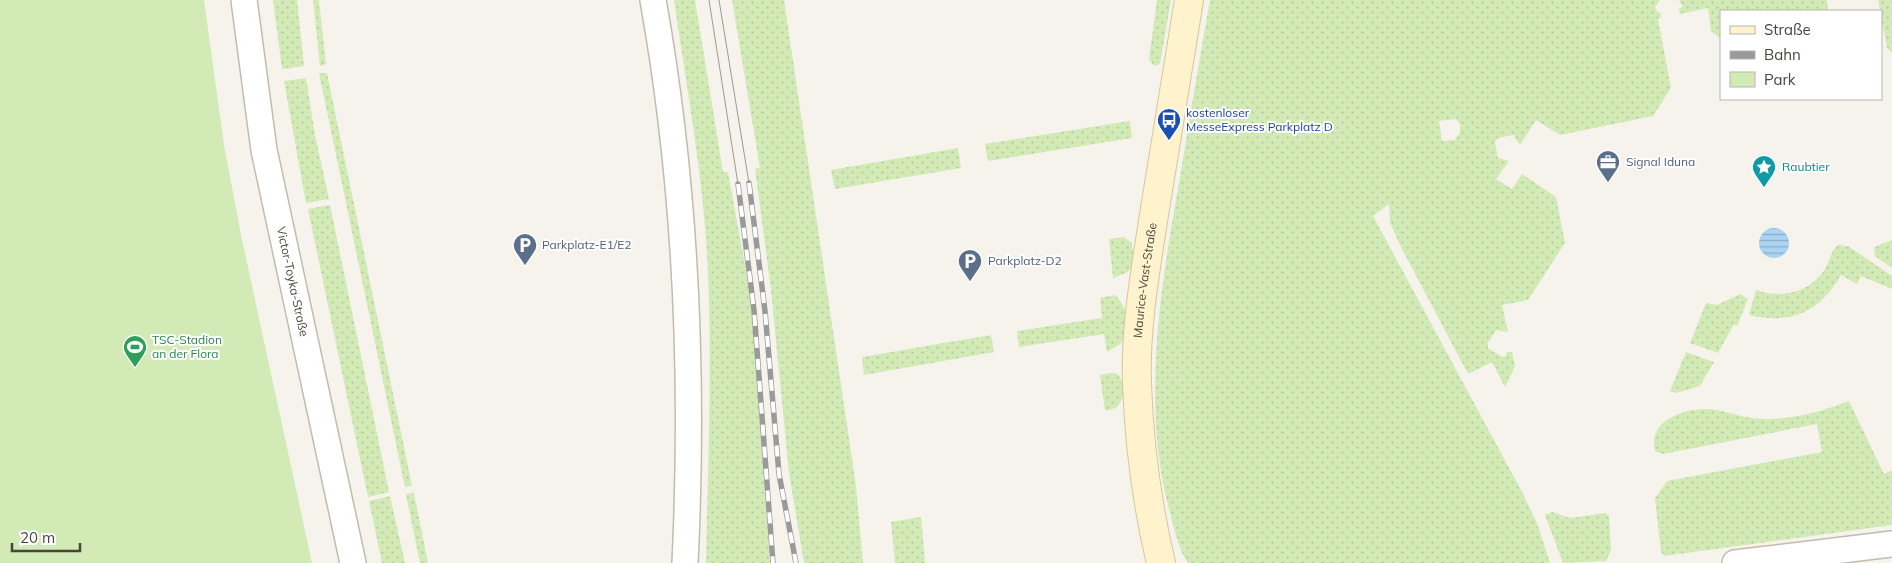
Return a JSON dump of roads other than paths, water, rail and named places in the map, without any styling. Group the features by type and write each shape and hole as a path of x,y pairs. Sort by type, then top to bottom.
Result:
{"main road":[{"name":"Maurice-Vast-Straße","path":"1160,563 1149,511 1141,448 1136,381 1145,272 1189,0"}],"street":[{"name":"Victor-Toyka-Straße","path":"244,0 264,150 353,563"},
{"path":"653,0 666,87 683,264 688,362 685,563"},
{"path":"1735,563 1892,544"}],"water":[{"path":"1774,228 1785,232 1789,243 1785,254 1774,258 1763,254 1759,243 1763,232"}],"tram line":[{"path":"709,0 738,184"},
{"path":"719,0 749,183"}],"railway":[{"path":"749,183 765,311 779,474 796,563"},
{"path":"738,184 754,310 773,563"}],"place":[{"name":"kostenloser MesseExpress Parkplatz D","path":"1169,141"},
{"name":"Signal Iduna","path":"1608,183"},
{"name":"Raubtier","path":"1764,188"},
{"name":"Parkplatz-E1/E2","path":"525,266"},
{"name":"Parkplatz-D2","path":"970,282"},
{"name":"TSC-Stadion an der Flora","path":"135,368"}]}
